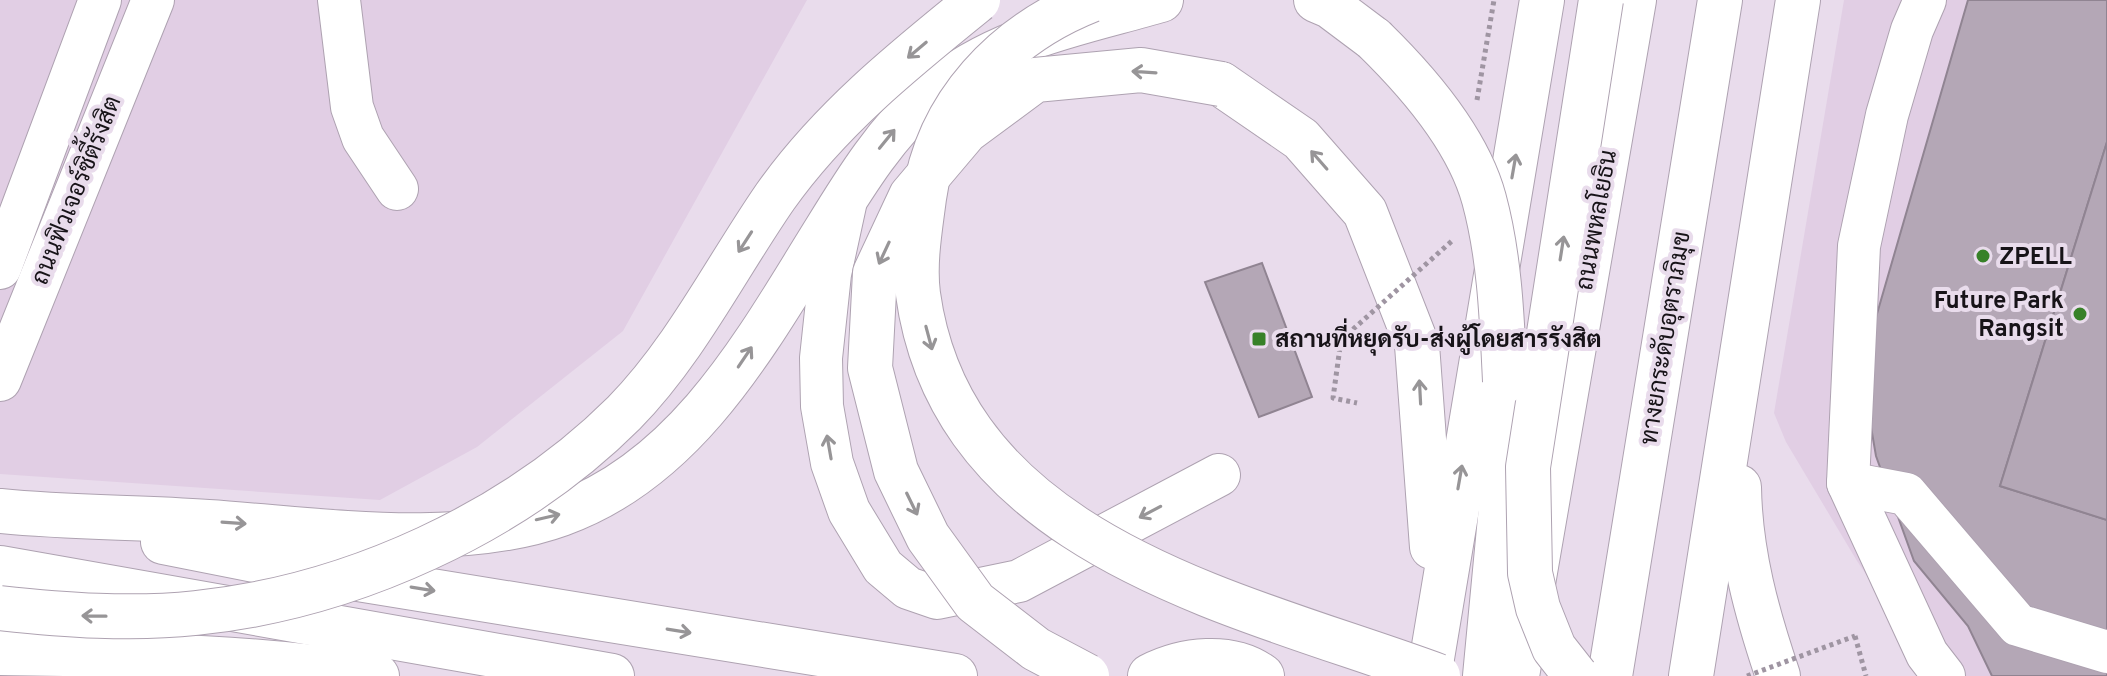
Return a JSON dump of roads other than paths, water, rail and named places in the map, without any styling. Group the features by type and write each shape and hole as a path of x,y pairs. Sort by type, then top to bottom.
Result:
{"main road":[{"path":"0,608 132,617 197,613 261,603 374,569 486,517 535,485 625,412 666,362 777,194 859,99 978,0"},
{"path":"1091,0 1064,11 1014,43 977,77 953,109 940,141 926,183 919,240 918,293 930,344 948,393 978,437 1022,489 1067,523 1130,561 1208,595 1438,676"},
{"path":"8,512 406,534 487,530 558,515 605,495 657,460 739,367 847,196 903,120 967,66 1048,30 1161,0"},
{"path":"1316,0 1330,6 1374,39 1419,83 1452,132 1484,196 1499,274 1505,381 1502,497 1485,676"},
{"path":"1429,676 1542,0"},
{"path":"1576,676 1554,648 1535,596 1530,573 1528,467 1601,0"},
{"name":"ถนนพหลโยธิน","path":"1517,676 1634,0"},
{"path":"1545,676 1654,0"},
{"name":"ทางยกระดับอุตราภิมุข","path":"1610,676 1720,0"},
{"path":"1633,676 1739,0"},
{"path":"1691,676 1798,0"},
{"path":"1087,676 1036,649 975,602 928,537 896,471 870,368 875,273 911,196 966,131 1035,80 1141,70 1221,84 1301,139 1365,212 1417,345 1438,610"},
{"path":"1737,397 1740,529 1757,615 1778,676"},
{"path":"8,512 315,572 955,676"},
{"path":"0,568 612,676"},
{"path":"0,656 162,655 256,661 377,676"},
{"path":"0,656 94,676"},
{"path":"1150,676 1183,663 1226,661 1262,676"}],"lane":[{"name":"ถนนฟิวเจอร์ซิตี้รังสิต","path":"0,268 100,0"},
{"name":"ถนนฟิวเจอร์ซิตี้รังสิต","path":"0,380 153,0"},
{"path":"339,0 352,107 363,138 397,189"},
{"path":"1925,0 1912,30 1887,115 1859,246 1848,483 1927,654 1944,676"},
{"path":"847,196 830,274 821,358 822,406 832,463 849,511 883,567 908,588 937,598 1019,581 1219,475"},
{"path":"1848,483 1906,494 2018,625 2107,652"}],"place":[{"name":"ZPELL","path":"1983,256"},
{"name":"Future Park Rangsit","path":"2080,314"},
{"name":"สถานที่หยุดรับ-ส่งผู้โดยสารรังสิต","path":"1259,339"}]}
